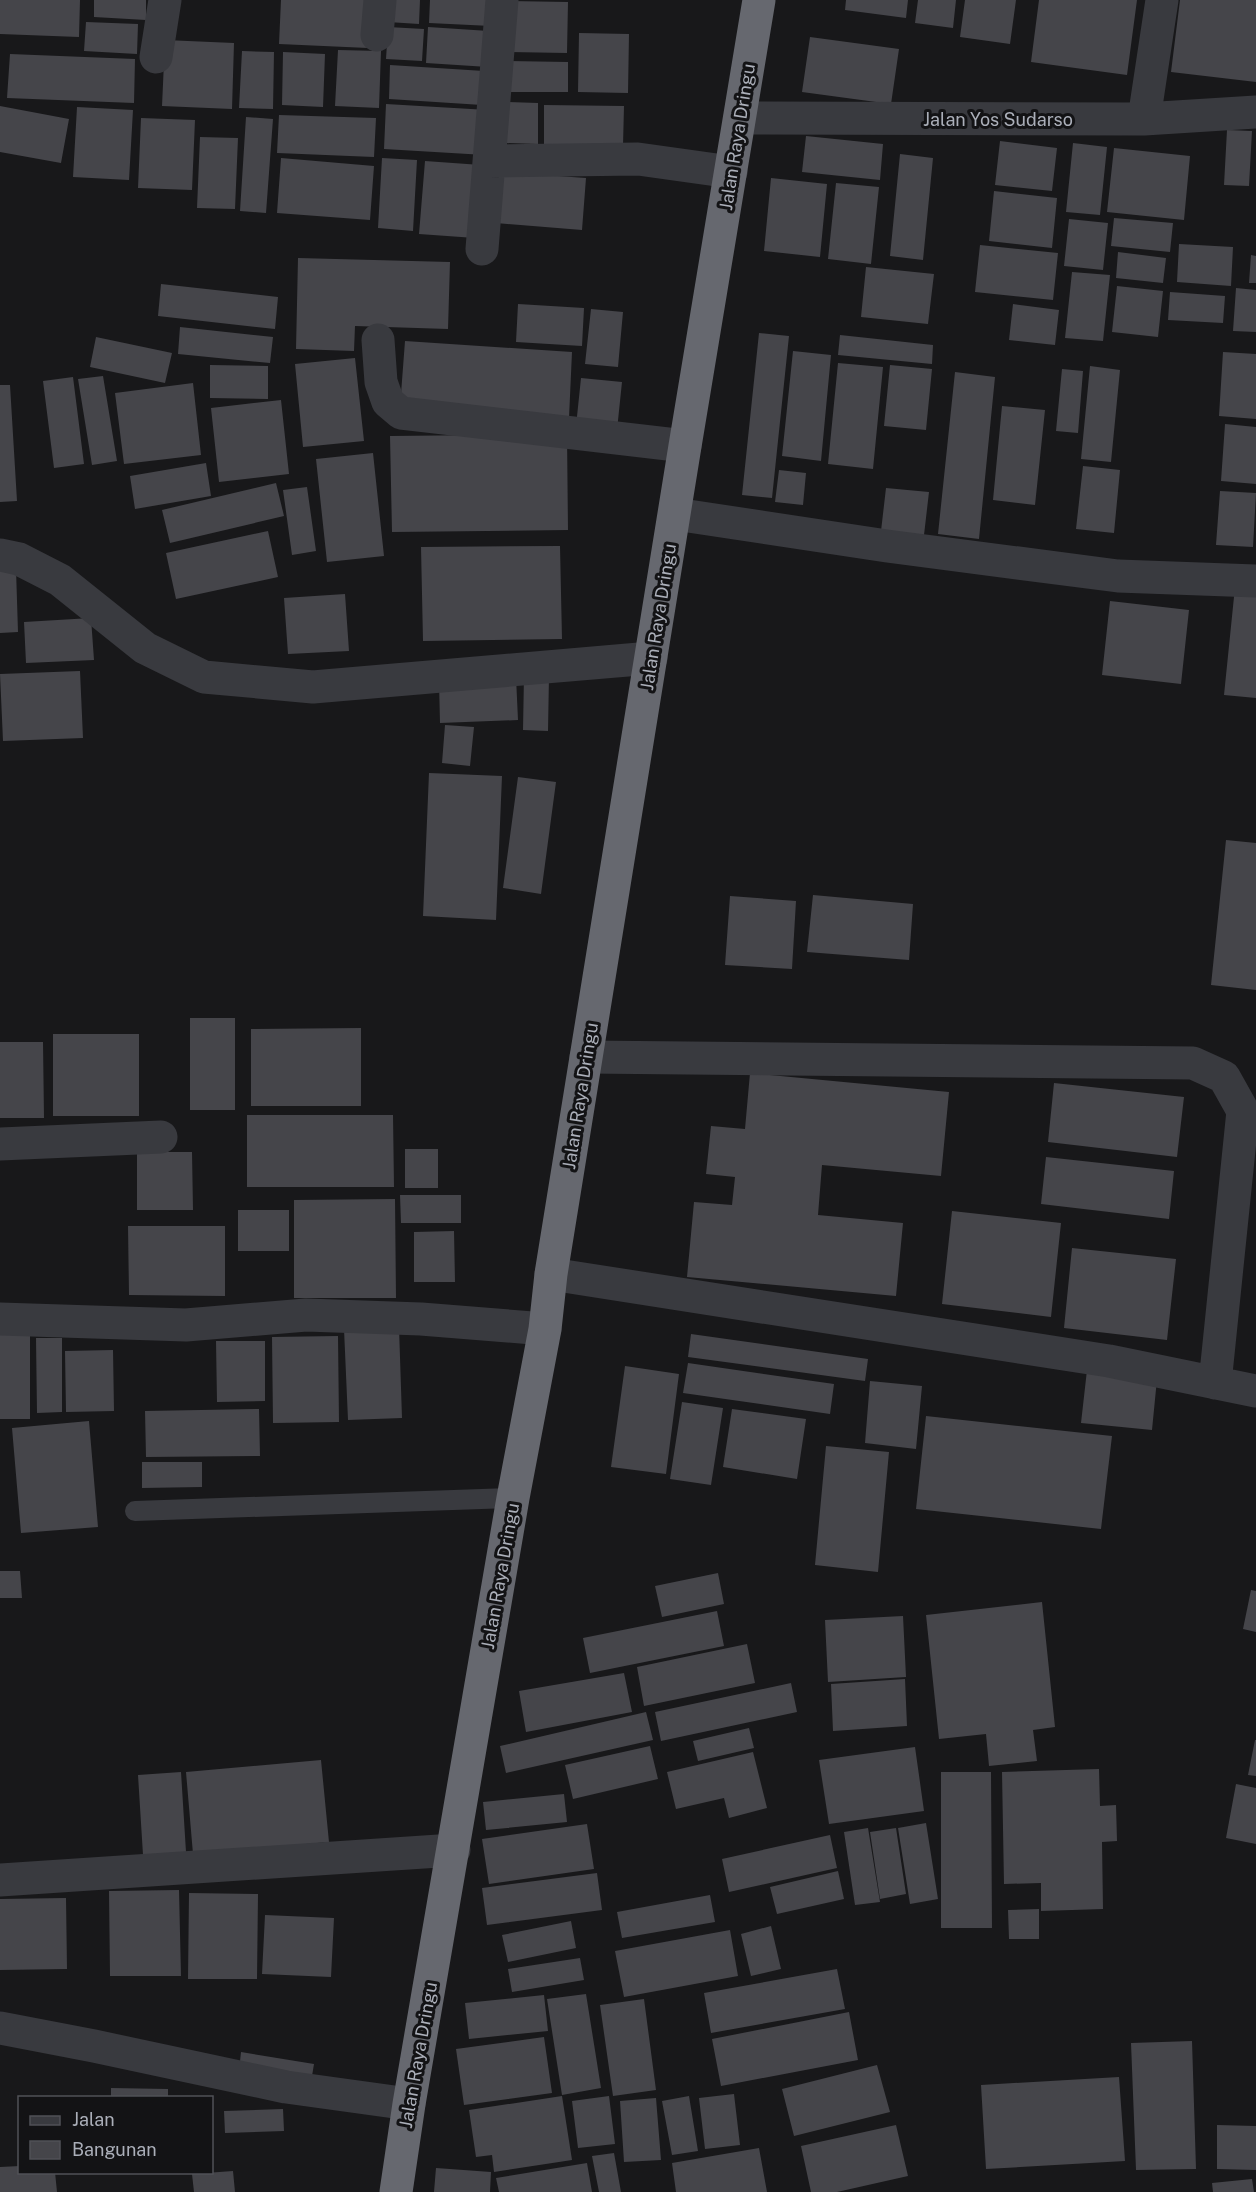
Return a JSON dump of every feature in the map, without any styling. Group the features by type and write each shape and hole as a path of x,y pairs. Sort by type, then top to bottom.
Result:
{"highway":[{"name":"Jalan Raya Dringu","path":"396,2192 513,1498 545,1329 551,1274 675,514 684,446 759,0"}],"street":[{"path":"156,57 165,0"},
{"path":"377,35 380,0"},
{"path":"482,249 502,0"},
{"path":"1144,119 1162,0"},
{"name":"Jalan Yos Sudarso","path":"740,118 1144,119 1256,112"},
{"path":"489,161 638,159 731,172"},
{"path":"378,340 381,382 388,402 401,413 684,446"},
{"path":"675,514 887,546 1118,576 1256,581"},
{"path":"0,555 19,559 60,580 145,648 204,677 313,687 651,658"},
{"path":"586,1058 1193,1063 1224,1077 1243,1111 1215,1383"},
{"path":"0,1144 161,1137"},
{"path":"551,1274 1109,1361 1256,1391"},
{"path":"0,1319 186,1325 306,1315 421,1319 545,1329"},
{"path":"0,1880 454,1850"},
{"path":"0,2028 286,2087 410,2104"}],"lane":[{"path":"135,1511 513,1498"}],"building":[{"path":"0,0 80,0 79,37 0,34"},
{"path":"94,0 146,0 146,20 94,17"},
{"path":"281,0 370,0 368,48 279,44"},
{"path":"389,0 420,0 419,24 388,22"},
{"path":"430,0 492,0 491,26 429,23"},
{"path":"846,0 908,0 906,18 845,10"},
{"path":"918,0 956,0 953,28 915,23"},
{"path":"965,0 1016,0 1010,44 960,37"},
{"path":"1039,0 1137,0 1127,75 1031,62"},
{"path":"1180,0 1256,0 1256,82 1171,72"},
{"path":"509,1 568,2 567,53 509,52"},
{"path":"86,22 138,24 137,54 84,51"},
{"path":"388,27 424,29 422,61 386,59"},
{"path":"428,27 489,31 488,67 426,63"},
{"path":"579,33 629,34 628,93 578,92"},
{"path":"810,37 899,49 891,104 802,92"},
{"path":"165,40 234,43 232,109 162,106"},
{"path":"338,50 381,51 379,108 335,106"},
{"path":"242,51 274,52 273,109 239,108"},
{"path":"283,52 325,54 323,107 282,105"},
{"path":"10,54 135,59 134,103 7,98"},
{"path":"503,61 568,62 568,92 503,92"},
{"path":"390,65 484,71 482,105 389,99"},
{"path":"506,102 538,103 538,144 505,143"},
{"path":"386,104 488,110 485,155 384,149"},
{"path":"544,105 624,106 623,146 544,145"},
{"path":"0,106 69,119 61,163 0,152"},
{"path":"77,107 133,110 129,180 73,177"},
{"path":"279,115 376,118 374,157 277,153"},
{"path":"246,117 273,119 266,213 240,211"},
{"path":"141,118 195,120 192,190 138,188"},
{"path":"1227,130 1252,131 1249,186 1224,185"},
{"path":"806,136 883,144 880,180 802,172"},
{"path":"200,137 238,138 235,209 197,208"},
{"path":"1000,141 1057,148 1052,191 995,185"},
{"path":"1073,143 1107,147 1100,215 1066,212"},
{"path":"1114,148 1190,156 1184,220 1107,212"},
{"path":"900,154 933,158 923,260 890,256"},
{"path":"281,158 374,166 370,220 277,213"},
{"path":"382,158 417,160 413,231 378,228"},
{"path":"425,161 481,165 475,238 419,234"},
{"path":"499,172 586,178 582,230 496,223"},
{"path":"771,178 827,184 820,257 764,251"},
{"path":"836,183 879,187 871,264 828,259"},
{"path":"994,191 1057,198 1052,248 989,241"},
{"path":"1114,218 1173,223 1170,252 1111,246"},
{"path":"1069,219 1108,223 1103,270 1064,266"},
{"path":"1179,244 1233,247 1231,286 1177,282"},
{"path":"980,245 1058,253 1053,300 975,292"},
{"path":"1118,252 1166,258 1163,283 1116,278"},
{"path":"1251,255 1256,256 1256,283 1249,283"},
{"path":"298,258 450,262 448,329 355,326 354,351 296,349"},
{"path":"866,267 934,274 928,324 861,317"},
{"path":"1072,272 1110,275 1103,341 1065,338"},
{"path":"161,284 278,297 275,329 158,316"},
{"path":"1117,286 1163,291 1158,337 1112,332"},
{"path":"1236,288 1256,290 1256,332 1233,331"},
{"path":"1170,292 1225,296 1223,323 1168,320"},
{"path":"518,304 584,308 582,346 516,342"},
{"path":"1013,304 1059,310 1055,345 1009,340"},
{"path":"591,309 623,312 618,367 585,364"},
{"path":"180,327 273,337 270,363 178,354"},
{"path":"759,333 789,336 772,498 742,495"},
{"path":"840,335 933,345 932,364 838,355"},
{"path":"96,337 172,353 165,383 90,367"},
{"path":"405,341 572,352 569,418 400,407"},
{"path":"793,351 831,355 821,461 782,456"},
{"path":"1223,352 1256,354 1256,419 1219,416"},
{"path":"355,358 364,441 303,447 295,364"},
{"path":"838,363 883,367 873,469 828,464"},
{"path":"210,365 268,366 268,399 210,398"},
{"path":"890,365 932,369 926,430 884,426"},
{"path":"1090,366 1120,370 1111,462 1081,459"},
{"path":"1062,369 1083,371 1078,433 1056,431"},
{"path":"955,372 995,377 979,539 938,534"},
{"path":"103,376 117,461 92,465 78,379"},
{"path":"73,377 84,464 54,468 43,381"},
{"path":"581,378 622,382 617,430 576,426"},
{"path":"193,383 201,455 124,464 115,393"},
{"path":"0,385 10,385 17,501 0,502"},
{"path":"281,400 289,474 219,482 211,408"},
{"path":"1002,406 1045,410 1035,505 993,500"},
{"path":"1225,424 1256,427 1256,484 1221,481"},
{"path":"567,434 568,530 392,532 390,436"},
{"path":"373,453 384,556 327,562 316,459"},
{"path":"206,463 211,496 135,509 130,476"},
{"path":"1083,466 1120,470 1114,533 1076,529"},
{"path":"779,470 806,473 803,505 775,502"},
{"path":"276,483 284,516 170,543 162,510"},
{"path":"307,487 316,551 292,555 283,490"},
{"path":"886,488 929,492 924,535 881,531"},
{"path":"1220,491 1256,493 1253,547 1216,545"},
{"path":"268,531 278,577 176,599 166,553"},
{"path":"560,546 562,639 423,641 421,547"},
{"path":"16,569 18,632 0,633 0,570"},
{"path":"1235,587 1256,589 1256,698 1224,695"},
{"path":"345,594 349,651 288,654 284,598"},
{"path":"1110,601 1189,610 1181,684 1102,675"},
{"path":"91,618 94,660 26,663 24,622"},
{"path":"80,671 83,738 3,741 0,674"},
{"path":"524,675 549,676 548,731 523,730"},
{"path":"516,677 518,720 440,723 439,681"},
{"path":"445,725 474,727 470,766 442,763"},
{"path":"429,773 502,776 496,920 423,916"},
{"path":"518,777 556,782 541,894 503,888"},
{"path":"1226,840 1256,843 1256,990 1211,985"},
{"path":"813,895 913,904 909,960 807,952"},
{"path":"730,896 796,901 792,969 725,965"},
{"path":"190,1018 235,1018 235,1110 190,1110"},
{"path":"361,1028 361,1106 251,1106 251,1029"},
{"path":"53,1034 139,1034 139,1116 53,1116"},
{"path":"0,1042 43,1042 44,1118 0,1118"},
{"path":"750,1073 949,1092 941,1176 822,1165 818,1215 903,1223 896,1296 687,1277 694,1202 732,1205 735,1177 706,1174 711,1126 745,1129"},
{"path":"1054,1083 1184,1097 1177,1157 1048,1142"},
{"path":"247,1115 393,1115 394,1187 247,1187"},
{"path":"405,1149 438,1149 438,1188 405,1188"},
{"path":"137,1152 192,1152 193,1210 137,1210"},
{"path":"1046,1157 1174,1171 1169,1219 1041,1204"},
{"path":"400,1195 461,1195 461,1223 401,1223"},
{"path":"395,1199 396,1298 294,1298 294,1200"},
{"path":"238,1210 289,1210 289,1251 238,1251"},
{"path":"952,1211 1061,1223 1051,1317 942,1304"},
{"path":"128,1226 225,1226 225,1296 129,1295"},
{"path":"454,1231 455,1282 414,1282 414,1232"},
{"path":"1072,1248 1176,1259 1167,1340 1064,1328"},
{"path":"0,1326 30,1326 30,1419 0,1419"},
{"path":"399,1327 402,1418 348,1420 344,1329"},
{"path":"691,1334 868,1359 865,1381 688,1357"},
{"path":"338,1336 339,1422 273,1423 272,1337"},
{"path":"36,1338 62,1338 62,1412 37,1413"},
{"path":"216,1341 265,1341 265,1401 217,1402"},
{"path":"113,1350 114,1411 66,1412 65,1351"},
{"path":"688,1363 834,1384 830,1414 683,1393"},
{"path":"625,1366 679,1374 666,1474 611,1467"},
{"path":"1087,1370 1157,1379 1152,1430 1081,1423"},
{"path":"870,1381 922,1386 916,1449 865,1443"},
{"path":"682,1402 723,1408 711,1485 670,1479"},
{"path":"259,1409 260,1456 146,1457 145,1411"},
{"path":"732,1409 806,1419 797,1479 723,1467"},
{"path":"926,1416 1112,1436 1101,1529 916,1509"},
{"path":"89,1421 98,1527 21,1533 12,1428"},
{"path":"826,1446 889,1452 878,1572 815,1565"},
{"path":"142,1462 202,1462 202,1487 142,1488"},
{"path":"0,1571 20,1571 22,1598 0,1598"},
{"path":"718,1573 724,1604 662,1617 655,1586"},
{"path":"1251,1590 1256,1591 1256,1632 1243,1629"},
{"path":"1042,1602 1055,1727 1033,1730 1037,1761 989,1766 986,1734 939,1739 926,1615"},
{"path":"717,1611 724,1646 590,1673 583,1638"},
{"path":"903,1616 906,1677 828,1682 825,1620"},
{"path":"747,1644 755,1683 644,1706 637,1667"},
{"path":"624,1673 632,1712 526,1732 519,1691"},
{"path":"905,1679 907,1726 833,1731 831,1684"},
{"path":"791,1683 797,1712 661,1741 655,1712"},
{"path":"646,1712 653,1740 506,1773 500,1746"},
{"path":"749,1728 754,1748 698,1761 693,1741"},
{"path":"1256,1740 1256,1776 1248,1775"},
{"path":"650,1746 658,1779 573,1799 565,1765"},
{"path":"915,1747 924,1811 829,1824 819,1760"},
{"path":"753,1752 767,1808 729,1818 724,1798 676,1809 667,1772"},
{"path":"321,1760 329,1842 193,1854 186,1772"},
{"path":"1099,1769 1100,1806 1116,1805 1117,1841 1102,1842 1103,1909 1041,1911 1041,1883 1004,1884 1002,1772"},
{"path":"181,1772 186,1852 143,1855 138,1775"},
{"path":"941,1772 991,1772 992,1928 941,1928"},
{"path":"1236,1784 1256,1788 1256,1844 1226,1838"},
{"path":"564,1794 567,1822 486,1830 483,1802"},
{"path":"926,1823 938,1899 910,1904 898,1828"},
{"path":"587,1824 594,1869 489,1884 482,1839"},
{"path":"868,1828 880,1902 855,1905 844,1832"},
{"path":"896,1828 906,1894 880,1899 870,1832"},
{"path":"830,1835 837,1868 729,1892 722,1859"},
{"path":"838,1871 844,1899 777,1914 770,1887"},
{"path":"597,1873 602,1910 487,1925 482,1888"},
{"path":"179,1890 181,1976 110,1976 109,1891"},
{"path":"189,1893 258,1894 257,1979 188,1979"},
{"path":"710,1895 715,1922 622,1938 617,1912"},
{"path":"66,1898 67,1969 0,1970 0,1899"},
{"path":"1039,1909 1039,1939 1009,1939 1008,1910"},
{"path":"265,1915 334,1918 331,1977 262,1974"},
{"path":"571,1921 576,1948 508,1962 502,1935"},
{"path":"771,1926 781,1969 751,1976 741,1934"},
{"path":"730,1930 738,1976 624,1997 615,1951"},
{"path":"580,1958 584,1980 512,1992 508,1969"},
{"path":"837,1969 845,2009 711,2033 704,1993"},
{"path":"586,1994 601,2088 562,2095 547,1999"},
{"path":"544,1995 548,2031 469,2039 465,2003"},
{"path":"644,1999 656,2090 613,2096 600,2005"},
{"path":"849,2012 858,2060 721,2086 712,2039"},
{"path":"544,2037 552,2093 464,2105 456,2049"},
{"path":"1192,2041 1196,2169 1136,2170 1131,2043"},
{"path":"241,2052 314,2064 311,2082 239,2071"},
{"path":"877,2065 890,2112 794,2136 782,2089"},
{"path":"1119,2077 1125,2161 986,2169 981,2085"},
{"path":"111,2088 168,2089 168,2096 111,2096"},
{"path":"734,2094 740,2145 705,2149 699,2098"},
{"path":"562,2096 572,2160 494,2172 492,2155 476,2157 469,2110"},
{"path":"609,2096 615,2144 578,2148 572,2101"},
{"path":"689,2096 698,2151 672,2155 662,2101"},
{"path":"656,2098 661,2160 624,2162 620,2101"},
{"path":"283,2109 284,2131 225,2133 224,2111"},
{"path":"896,2125 908,2176 837,2192 811,2192 801,2146"},
{"path":"1217,2125 1256,2126 1256,2170 1217,2169"},
{"path":"759,2148 767,2192 676,2192 672,2163"},
{"path":"614,2153 621,2192 599,2192 592,2156"},
{"path":"587,2163 592,2192 499,2192 496,2178"},
{"path":"18,2166 18,2174 55,2174 57,2192 0,2192 0,2167"},
{"path":"436,2168 491,2172 490,2192 434,2192"},
{"path":"233,2171 235,2192 194,2192 192,2174"},
{"path":"1252,2179 1254,2192 1213,2192 1212,2183"}]}
